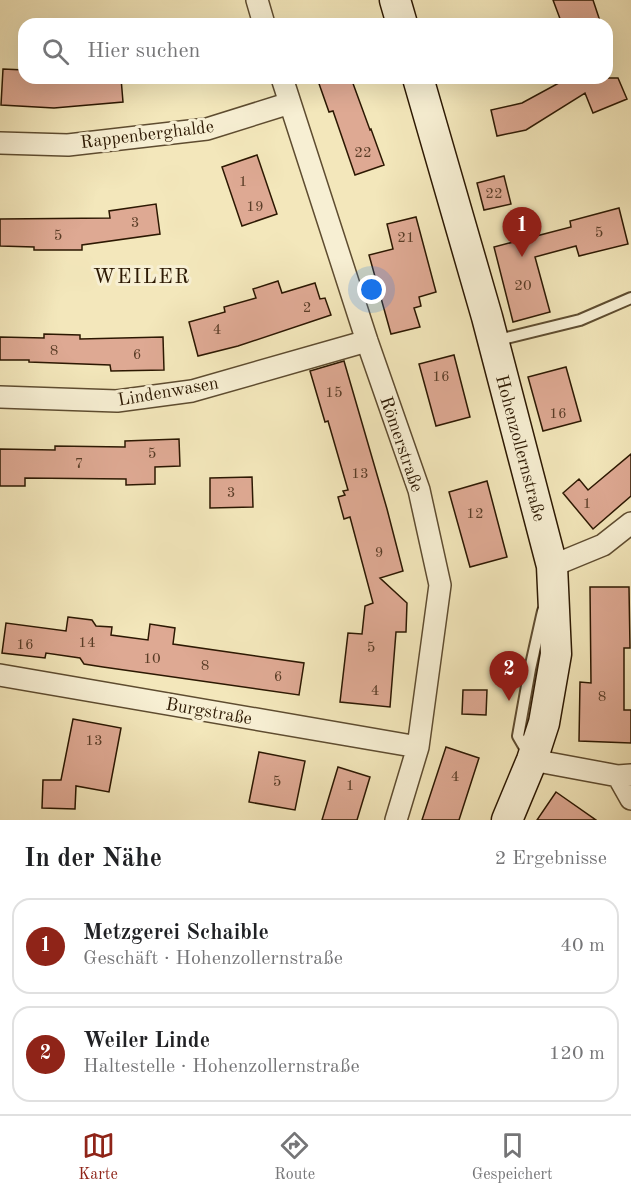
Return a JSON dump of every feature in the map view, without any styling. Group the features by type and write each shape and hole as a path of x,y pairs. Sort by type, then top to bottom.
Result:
{"main road":[{"path":"395,0 400,18"},
{"name":"Hohenzollernstraße","path":"420,84 552,566 556,654 544,723 532,760 507,820"}],"street":[{"path":"256,0 262,18"},
{"name":"Römerstraße","path":"284,84 367,341 419,490 440,585 418,747 396,820"},
{"name":"Rappenberghalde","path":"0,143 68,144 207,129 290,103"},
{"name":"Lindenwasen","path":"0,397 117,401 192,390 367,341"},
{"path":"552,566 603,545 631,523"},
{"name":"Burgstraße","path":"0,675 418,747"},
{"path":"532,760 625,776 631,799"}],"lane":[{"path":"492,341 580,320 631,298"}],"building":[{"path":"553,0 593,0 599,18 560,18"},
{"path":"3,69 18,70 18,84 122,84 123,102 54,108 1,105"},
{"path":"613,78 618,78 627,99 593,113 585,93 526,130 497,136 491,110 522,103 557,84 613,84"},
{"path":"319,84 353,84 384,165 355,175 333,111 329,112"},
{"path":"257,155 277,214 242,226 222,167"},
{"path":"504,176 511,204 484,210 477,183"},
{"path":"156,204 160,234 82,245 82,250 34,250 34,247 0,246 0,219 110,218 109,211"},
{"path":"619,208 628,244 579,256 576,246 535,257 550,312 513,322 494,247 571,227 570,221"},
{"path":"416,217 436,292 419,297 421,306 414,308 420,327 391,334 369,255 393,249 387,224"},
{"path":"278,281 282,293 315,283 320,299 325,298 331,315 238,346 198,356 189,322 225,312 224,307 256,298 253,289"},
{"path":"44,334 80,335 80,339 163,337 164,370 111,371 110,365 0,360 0,337 44,338"},
{"path":"454,355 470,417 436,426 419,364"},
{"path":"344,361 403,571 380,578 407,603 406,632 396,632 390,707 340,702 348,633 362,634 365,606 373,603 350,517 344,519 338,497 345,495 343,491 348,490 328,421 325,422 310,371"},
{"path":"566,367 581,421 543,431 528,377"},
{"path":"179,439 180,466 155,467 155,484 126,485 126,479 25,478 25,486 0,486 0,449 55,450 55,446 125,447 125,441"},
{"path":"631,454 631,496 593,529 563,493 579,479 588,490"},
{"path":"252,477 253,507 210,508 210,478"},
{"path":"487,481 507,557 470,567 449,492"},
{"path":"590,587 629,587 630,648 624,648 624,710 631,710 631,743 579,741 580,682 591,683"},
{"path":"68,617 92,620 96,626 112,627 111,635 148,640 150,624 175,628 173,644 304,663 299,695 84,664 80,658 46,653 45,658 2,653 6,623 66,631"},
{"path":"463,690 487,690 486,715 462,714"},
{"path":"73,719 121,728 109,792 76,786 75,809 42,808 43,780 61,780"},
{"path":"446,747 479,758 459,820 422,820"},
{"path":"259,752 305,761 295,810 249,802"},
{"path":"338,767 370,777 357,820 322,820"},
{"path":"556,792 596,820 537,820"}],"place":[{"name":"Metzgerei Schaible","path":"522,257"},
{"name":"Weiler Linde","path":"509,701"}],"district":[{"name":"WEILER","path":"142,276"}]}
